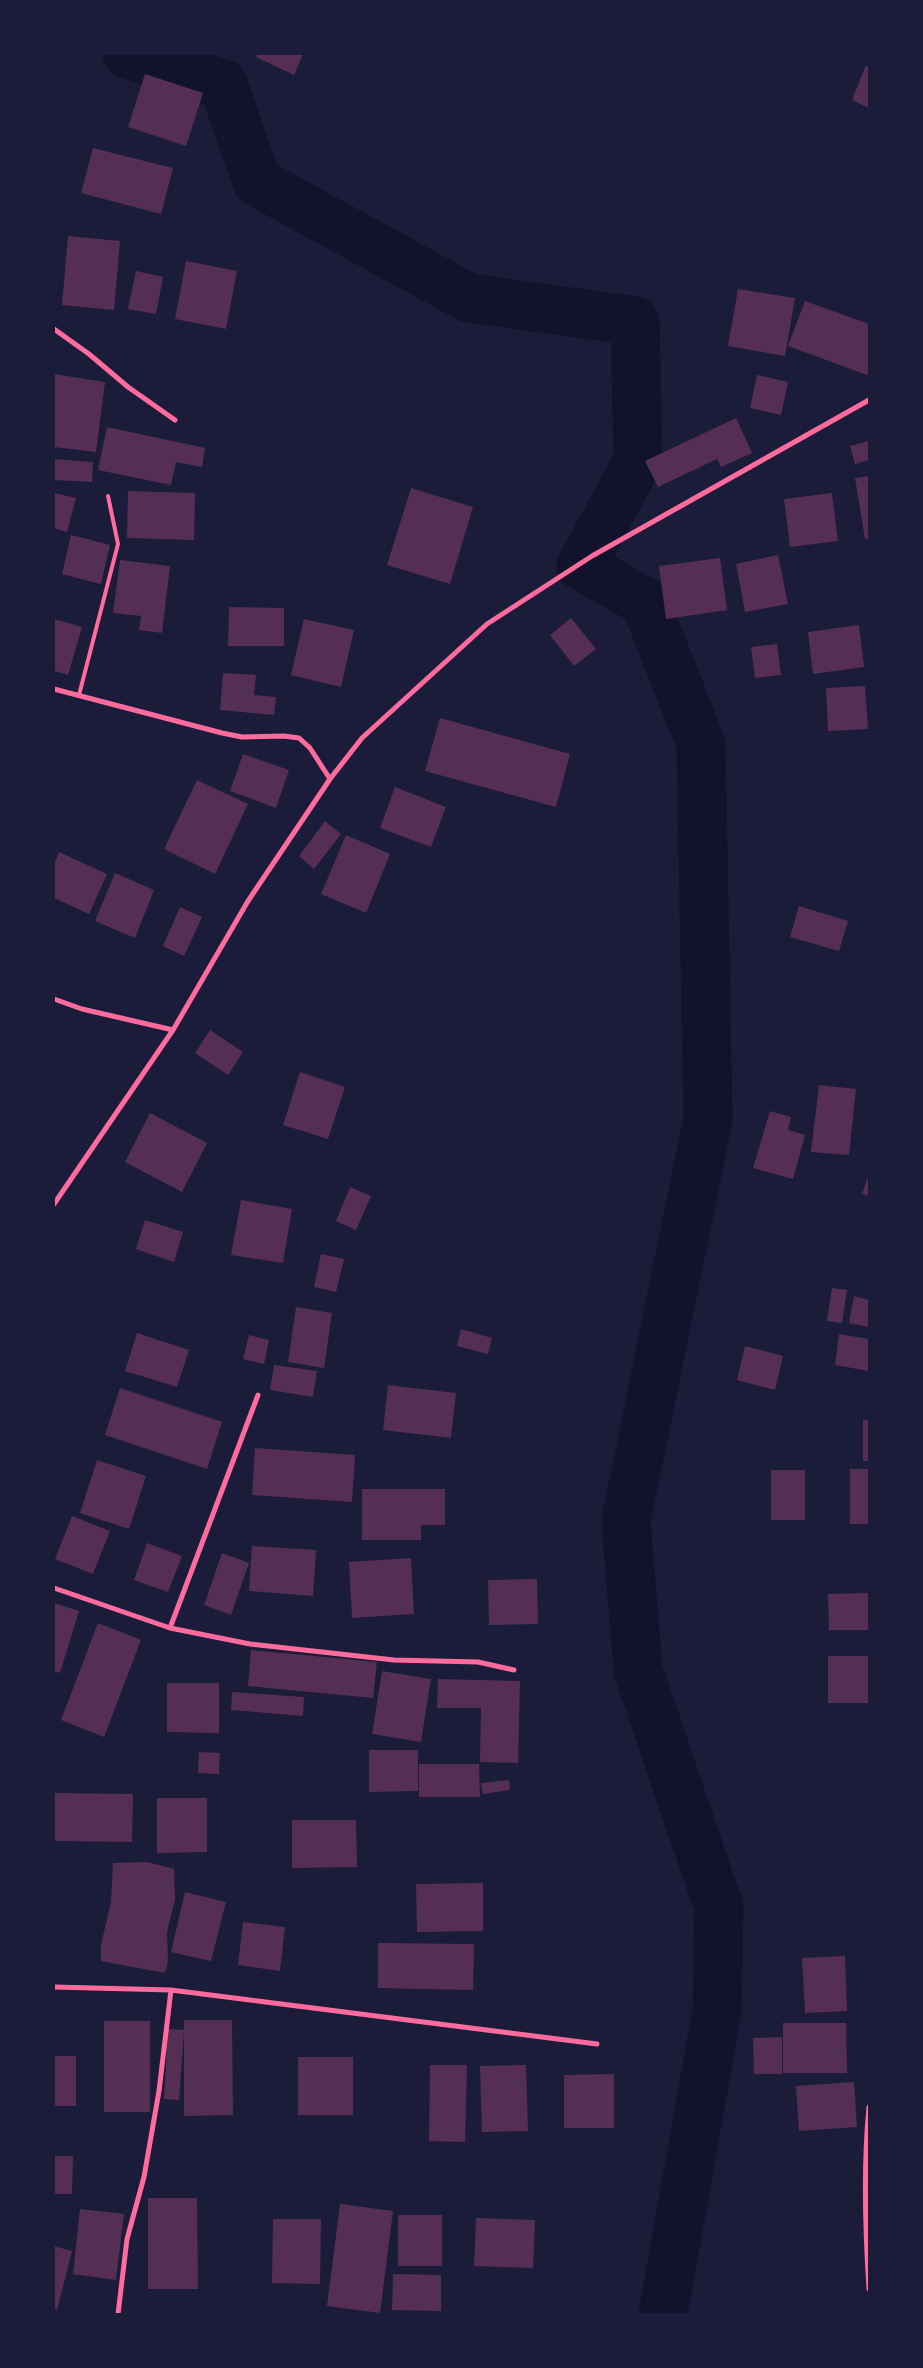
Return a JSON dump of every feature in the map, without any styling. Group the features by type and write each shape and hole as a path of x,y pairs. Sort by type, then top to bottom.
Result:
{"street":[{"path":"54,329 89,354 128,387 175,420"},
{"path":"54,1204 173,1030 248,901 330,779 362,738 487,624 592,556 869,400"},
{"path":"54,689 222,733 242,736 299,738 310,748 330,779"},
{"path":"54,999 82,1009 173,1030"},
{"path":"170,1628 258,1395"},
{"path":"54,1588 170,1628 250,1644 394,1660 478,1662 514,1670"},
{"path":"54,1987 170,1990 597,2044"},
{"path":"118,2314 127,2239 144,2177 159,2091 170,1990"},
{"path":"869,2107 864,2163 869,2289"}],"lane":[{"path":"79,695 118,544 108,496"}],"building":[{"path":"258,54 303,54 294,75 256,57"},
{"path":"866,65 869,67 869,108 852,100"},
{"path":"145,74 203,93 186,146 128,127"},
{"path":"93,148 173,168 161,214 81,193"},
{"path":"68,236 120,241 114,310 62,305"},
{"path":"186,261 237,271 226,329 175,319"},
{"path":"136,271 163,277 156,314 128,309"},
{"path":"738,289 795,298 785,356 728,346"},
{"path":"805,301 869,324 869,370 867,375 788,346"},
{"path":"54,374 105,382 96,452 54,447"},
{"path":"757,375 788,382 781,415 750,408"},
{"path":"736,418 752,453 721,467 717,459 658,487 645,461"},
{"path":"107,427 205,448 202,467 176,462 171,485 98,470"},
{"path":"869,441 869,460 855,464 850,446"},
{"path":"54,459 93,462 92,482 54,480"},
{"path":"869,476 869,539 865,539 855,478"},
{"path":"411,488 473,507 450,584 387,565"},
{"path":"128,491 195,493 194,540 127,538"},
{"path":"54,493 76,498 67,532 54,528"},
{"path":"832,493 838,541 790,547 784,499"},
{"path":"71,535 110,545 101,584 62,574"},
{"path":"778,555 788,604 745,612 736,564"},
{"path":"720,558 727,610 666,619 659,566"},
{"path":"120,560 170,566 162,633 139,630 141,616 113,613"},
{"path":"229,607 284,608 284,646 228,646"},
{"path":"571,618 596,649 574,666 550,635"},
{"path":"54,619 82,627 68,675 54,671"},
{"path":"304,619 354,630 341,687 291,675"},
{"path":"859,625 864,667 813,674 808,632"},
{"path":"777,644 781,675 755,678 751,647"},
{"path":"223,673 256,675 254,695 276,697 274,715 220,710"},
{"path":"865,686 868,729 828,731 826,688"},
{"path":"440,718 570,754 556,807 425,771"},
{"path":"243,754 289,770 276,808 230,791"},
{"path":"197,780 248,804 215,874 164,849"},
{"path":"395,787 446,807 431,847 380,828"},
{"path":"325,821 341,834 314,869 299,856"},
{"path":"346,835 390,854 366,913 321,894"},
{"path":"59,852 107,874 89,914 54,898 54,865"},
{"path":"115,873 154,890 135,938 95,921"},
{"path":"799,906 848,921 839,951 790,937"},
{"path":"180,907 202,917 184,956 163,946"},
{"path":"210,1030 243,1052 228,1075 195,1053"},
{"path":"300,1072 345,1087 328,1139 283,1125"},
{"path":"819,1085 856,1089 849,1155 811,1152"},
{"path":"770,1111 791,1117 788,1130 805,1135 793,1179 753,1168"},
{"path":"150,1113 207,1143 182,1192 125,1162"},
{"path":"869,1174 869,1196 862,1194"},
{"path":"350,1187 371,1196 356,1230 336,1221"},
{"path":"241,1200 292,1209 283,1263 231,1255"},
{"path":"145,1220 183,1232 174,1262 136,1249"},
{"path":"321,1254 344,1259 336,1292 314,1287"},
{"path":"832,1288 847,1290 842,1323 827,1321"},
{"path":"854,1296 869,1300 869,1327 849,1323"},
{"path":"296,1307 332,1313 324,1368 288,1362"},
{"path":"461,1329 492,1338 488,1354 457,1346"},
{"path":"137,1333 189,1350 177,1387 125,1371"},
{"path":"839,1334 869,1339 869,1371 835,1365"},
{"path":"249,1335 269,1340 264,1364 243,1359"},
{"path":"745,1346 783,1356 775,1390 737,1380"},
{"path":"274,1365 317,1371 313,1397 270,1390"},
{"path":"388,1385 456,1393 451,1438 383,1430"},
{"path":"120,1388 222,1422 207,1469 105,1435"},
{"path":"863,1420 869,1420 869,1461 863,1461"},
{"path":"255,1448 355,1455 352,1502 252,1495"},
{"path":"97,1460 146,1476 129,1529 80,1513"},
{"path":"850,1469 869,1469 869,1524 850,1524"},
{"path":"771,1470 805,1470 805,1520 771,1520"},
{"path":"362,1489 445,1489 445,1525 421,1525 421,1540 362,1540"},
{"path":"72,1516 110,1531 93,1574 55,1559"},
{"path":"147,1543 182,1556 168,1592 134,1580"},
{"path":"252,1546 316,1550 313,1596 249,1591"},
{"path":"222,1553 249,1563 231,1615 204,1605"},
{"path":"411,1558 414,1614 352,1618 349,1562"},
{"path":"537,1579 538,1624 489,1625 488,1580"},
{"path":"869,1593 869,1630 829,1630 828,1594"},
{"path":"54,1603 79,1611 60,1673 54,1671"},
{"path":"98,1623 141,1640 104,1737 61,1720"},
{"path":"251,1650 377,1662 373,1698 248,1686"},
{"path":"828,1656 869,1656 869,1703 828,1703"},
{"path":"382,1671 431,1679 421,1742 372,1734"},
{"path":"438,1679 520,1681 518,1763 480,1762 481,1708 437,1708"},
{"path":"167,1683 219,1683 219,1733 167,1732"},
{"path":"232,1692 304,1697 303,1716 231,1710"},
{"path":"369,1750 418,1750 418,1791 369,1792"},
{"path":"199,1752 220,1753 219,1774 198,1773"},
{"path":"419,1764 479,1764 480,1797 419,1797"},
{"path":"509,1780 510,1790 483,1794 481,1783"},
{"path":"54,1793 133,1794 132,1842 54,1841"},
{"path":"157,1798 207,1798 207,1852 157,1853"},
{"path":"292,1820 356,1820 357,1867 292,1868"},
{"path":"147,1862 174,1869 175,1900 167,1932 168,1961 165,1973 101,1961 101,1945 111,1902 113,1863"},
{"path":"483,1883 483,1931 417,1932 416,1884"},
{"path":"185,1892 226,1902 211,1961 171,1952"},
{"path":"243,1922 285,1927 280,1971 238,1965"},
{"path":"378,1943 474,1944 473,1990 378,1988"},
{"path":"845,1956 847,2011 805,2013 802,1958"},
{"path":"184,2020 232,2020 233,2115 184,2116 184,2032 179,2100 164,2099 168,2029 184,2030"},
{"path":"104,2021 150,2021 150,2112 104,2112"},
{"path":"783,2023 846,2023 847,2073 783,2073"},
{"path":"782,2037 782,2074 754,2074 753,2038"},
{"path":"54,2056 76,2056 76,2106 54,2106"},
{"path":"298,2057 353,2057 353,2115 298,2115"},
{"path":"430,2065 467,2065 465,2142 429,2141"},
{"path":"526,2065 528,2131 482,2132 480,2066"},
{"path":"614,2074 614,2128 564,2128 564,2075"},
{"path":"854,2082 857,2127 799,2131 796,2086"},
{"path":"54,2156 73,2156 72,2194 54,2194"},
{"path":"148,2198 197,2198 198,2289 148,2289"},
{"path":"340,2204 393,2211 380,2313 327,2306"},
{"path":"80,2209 124,2214 116,2280 73,2274"},
{"path":"398,2215 442,2215 442,2266 398,2266"},
{"path":"476,2218 535,2220 533,2268 474,2266"},
{"path":"273,2219 321,2219 320,2284 272,2283"},
{"path":"54,2246 72,2251 57,2310 54,2309"},
{"path":"393,2274 441,2275 441,2311 392,2310"}],"waterway":[{"path":"127,54 223,84 257,182 469,298 635,321 638,461 581,566 645,602 701,744 708,1119 626,1521 638,1670 719,1908 717,2011 663,2314"}]}
